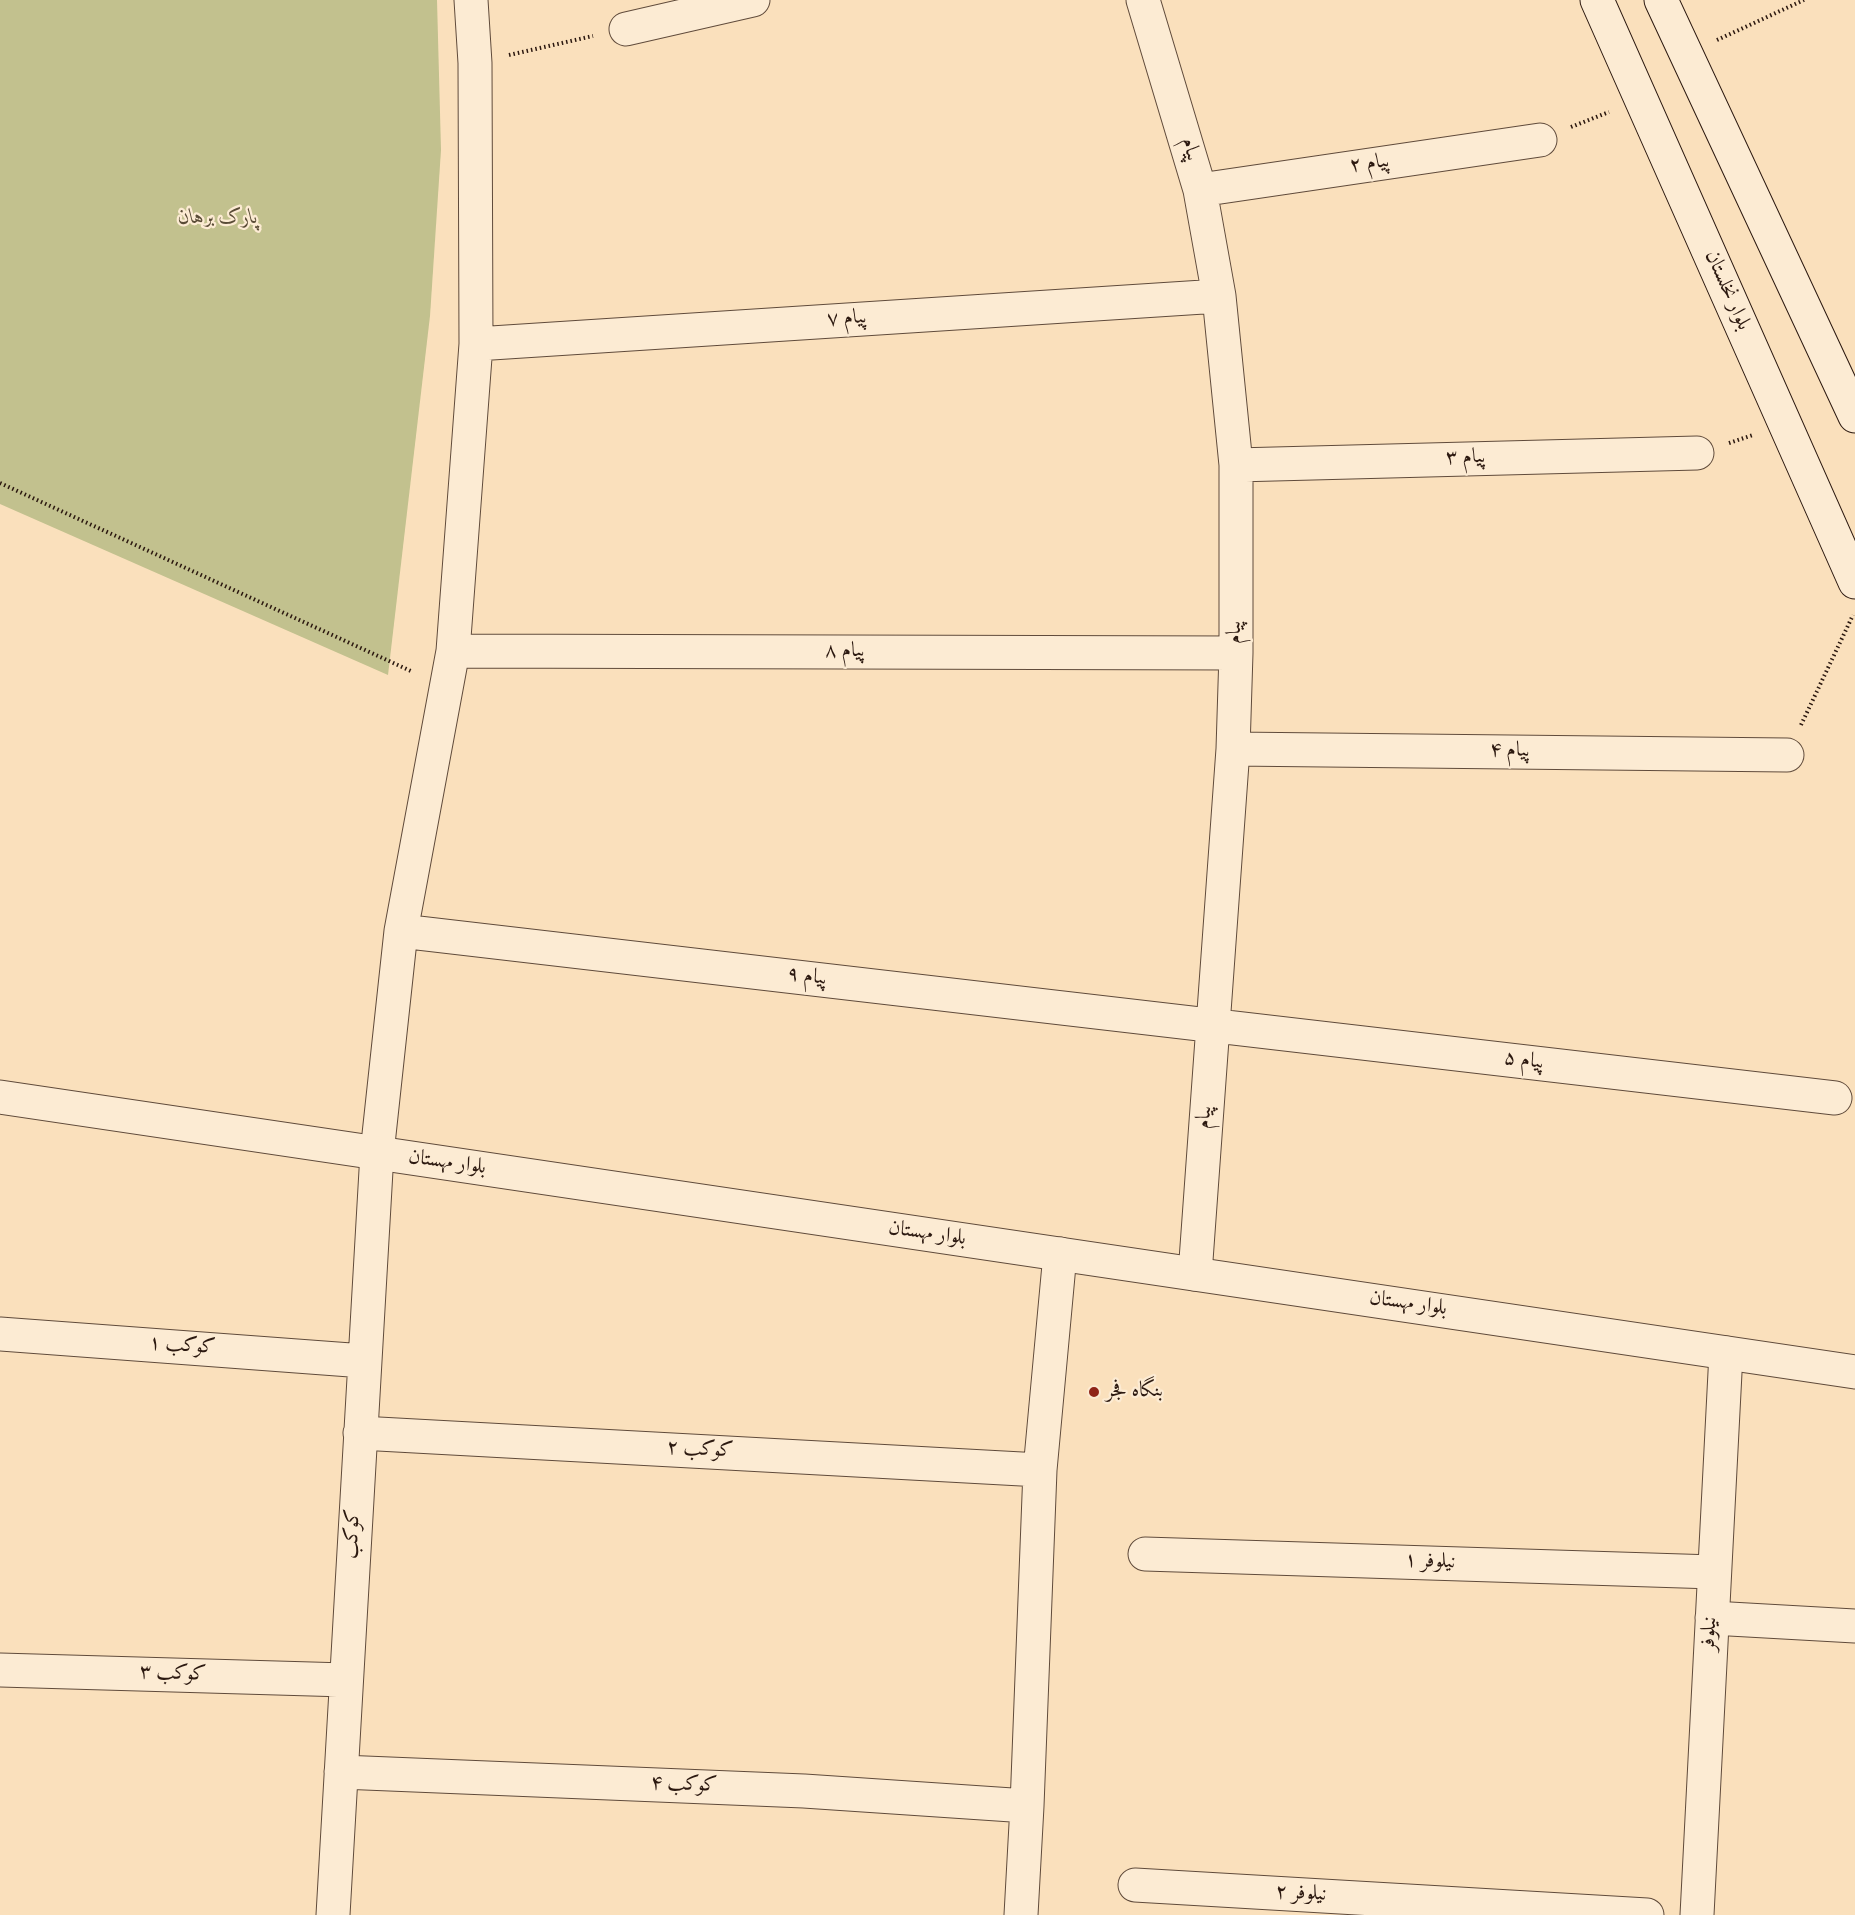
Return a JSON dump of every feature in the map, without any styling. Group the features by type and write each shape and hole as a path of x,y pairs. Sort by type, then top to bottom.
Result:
{"street":[{"name":"کوکب","path":"333,1915 377,1153 401,931 453,651 476,344 475,63 471,0"},
{"path":"626,29 753,0"},
{"name":"پیام","path":"1143,0 1200,190 1219,296 1236,465 1236,652 1233,749 1195,1274"},
{"name":"بلوار نخلستان","path":"1597,0 1855,582"},
{"path":"1661,0 1855,416"},
{"name":"پیام ۲","path":"1200,190 1540,140"},
{"name":"پیام ۷","path":"476,344 1219,296"},
{"name":"پیام ۳","path":"1236,465 1697,453"},
{"name":"پیام ۸","path":"453,651 1236,652"},
{"name":"پیام ۴","path":"1233,749 1786,755"},
{"name":"پیام ۹","path":"401,931 1212,1026"},
{"name":"پیام ۵","path":"1212,1026 1835,1098"},
{"name":"بلوار مهستان","path":"0,1097 1855,1372"},
{"path":"1021,1915 1040,1470 1060,1254"},
{"name":"کوکب ۱","path":"0,1334 364,1360"},
{"name":"نیلوفر","path":"1697,1915 1726,1353"},
{"name":"کوکب ۲","path":"360,1433 1040,1470"},
{"name":"نیلوفر ۱","path":"1145,1554 1714,1572"},
{"path":"1712,1618 1855,1626"},
{"name":"کوکب ۳","path":"0,1670 346,1680"},
{"name":"کوکب ۴","path":"341,1772 804,1791 1027,1806"},
{"name":"نیلوفر ۲","path":"1135,1885 1647,1915"}],"path":[{"path":"1686,54 1804,0"},
{"path":"475,63 626,29"},
{"path":"1540,140 1618,108"},
{"path":"1697,453 1785,424"},
{"path":"0,483 447,687"},
{"path":"1786,755 1855,610"}],"green space":[{"name":"پارک برهان","path":"0,0 437,0 441,150 430,316 388,675 0,504"}],"place":[{"name":"بنگاه فجر","path":"1094,1392"}]}
